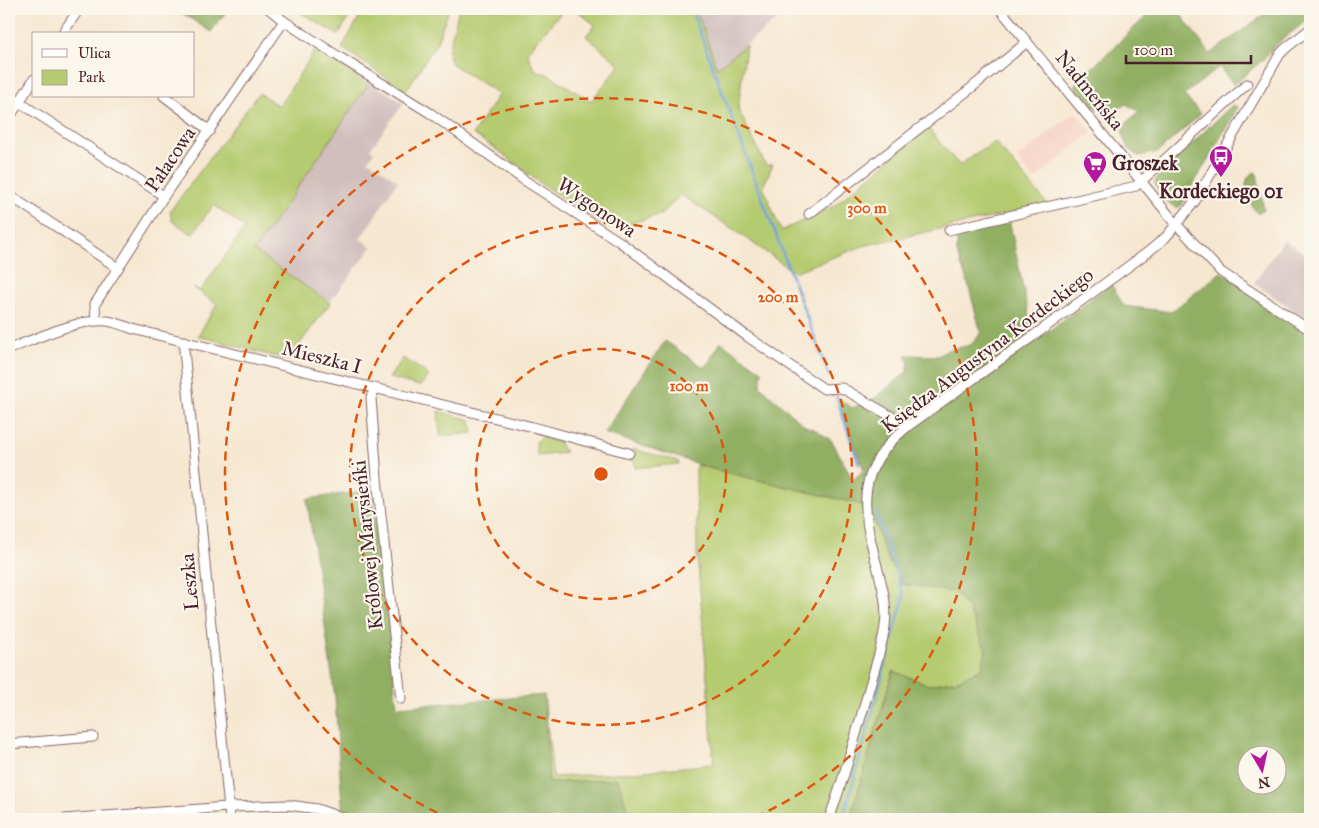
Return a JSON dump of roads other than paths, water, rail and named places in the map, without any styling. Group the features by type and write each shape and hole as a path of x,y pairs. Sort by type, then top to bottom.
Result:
{"street":[{"path":"66,32 79,9"},
{"name":"Wygonowa","path":"269,9 284,21 372,78 430,113 524,180 620,242 748,338 824,389 842,388 908,426"},
{"name":"Nadmeńska","path":"1000,9 1177,225 1221,272 1310,330"},
{"name":"Pałacowa","path":"96,321 95,304 164,196 284,21"},
{"name":"Księdza Augustyna Kordeckiego","path":"829,819 848,764 885,625 884,597 866,522 865,504 867,486 879,456 895,437 908,426 1161,242 1195,201 1280,54 1310,29"},
{"path":"809,214 970,89 1027,42"},
{"path":"9,118 32,82"},
{"path":"949,230 1136,186 1247,84"},
{"path":"167,98 210,131"},
{"path":"19,102 164,196"},
{"path":"9,195 118,268"},
{"name":"Mieszka I","path":"9,348 74,325 109,321 529,426 629,453"},
{"name":"Leszka","path":"185,341 184,350 230,819"},
{"name":"Królowej Marysieńki","path":"375,388 371,398 376,468 401,699"},
{"path":"9,744 93,737"},
{"path":"64,819 228,806 289,804 317,809 345,819"}],"waterway":[{"path":"691,9 829,376"},
{"path":"836,396 859,464"},
{"path":"843,819 904,596 876,513"}],"place":[{"name":"Kordeckiego 01","path":"1221,178"},
{"name":"Groszek","path":"1095,184"}]}
